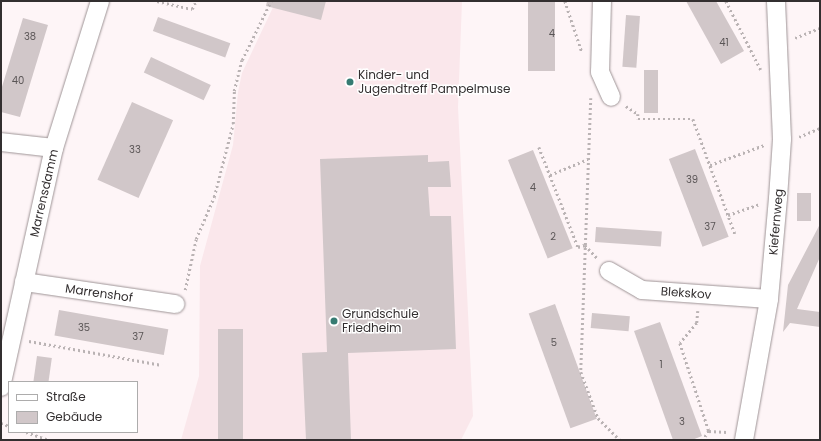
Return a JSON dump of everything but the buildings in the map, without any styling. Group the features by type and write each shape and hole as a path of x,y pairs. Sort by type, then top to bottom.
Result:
{"street":[{"name":"Marrensdamm","path":"1,387 54,148 100,1"},
{"path":"602,1 600,72 612,97"},
{"name":"Kiefernweg","path":"744,440 769,299 778,198 782,139 776,1"},
{"path":"1,142 54,148"},
{"name":"Blekskov","path":"609,271 642,290 769,299"},
{"name":"Marrenshof","path":"24,282 175,304"}],"path":[{"path":"157,1 192,9 196,1"},
{"path":"175,304 184,296 196,240 214,197 233,124 234,91 242,60 271,1"},
{"path":"565,1 589,74 600,72"},
{"path":"726,1 765,77"},
{"path":"778,45 820,28"},
{"path":"590,94 581,372 598,418 620,440"},
{"path":"591,100 612,97 638,114 638,119 693,119 735,234"},
{"path":"710,165 782,139"},
{"path":"539,146 578,247 585,245"},
{"path":"550,175 589,159"},
{"path":"728,215 778,198"},
{"path":"585,245 609,271"},
{"path":"698,314 697,323 680,343 709,431 703,440"},
{"path":"14,332 27,340 162,365"},
{"path":"29,433 50,440"}],"shaded area":[{"name":"Grundschule Friedheim","path":"276,1 462,1 458,107 473,416 461,440 181,440 199,376 200,266 233,145 238,92 242,73"}],"place":[{"name":"Kinder- und Jugendtreff Pampelmuse","path":"350,82"},
{"name":"Grundschule Friedheim","path":"334,321"}]}
